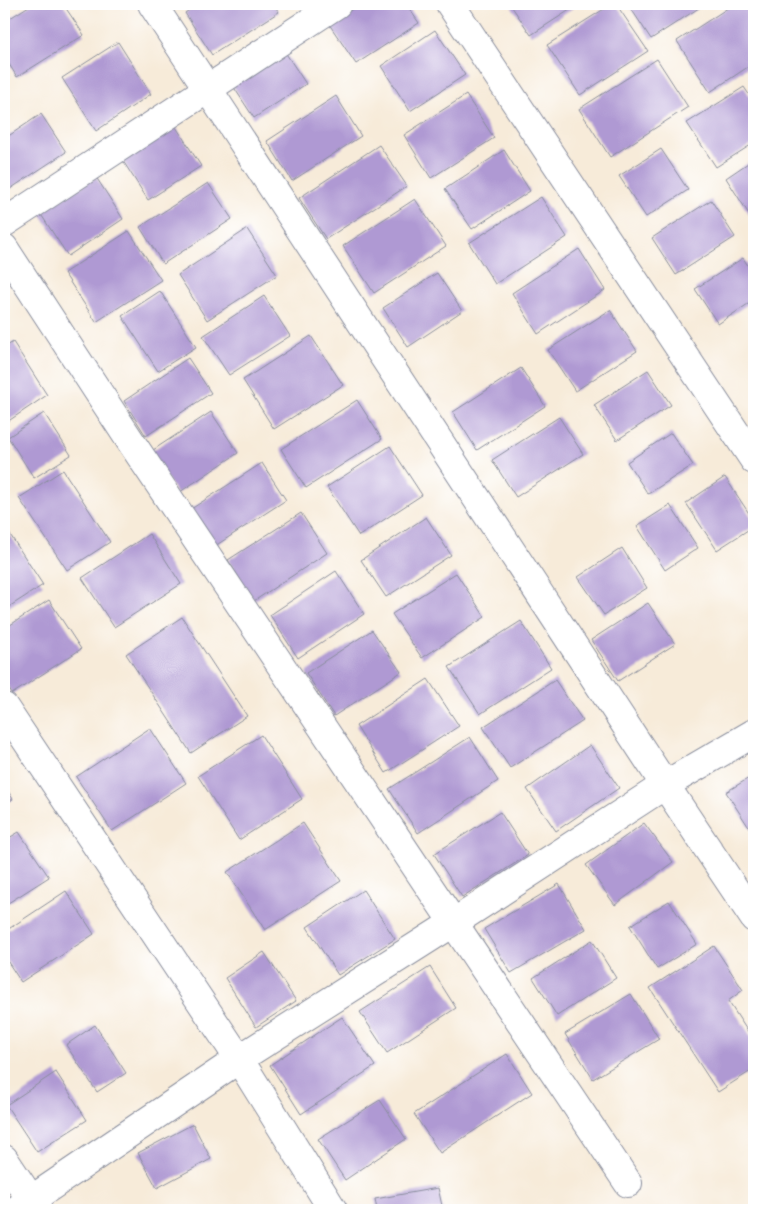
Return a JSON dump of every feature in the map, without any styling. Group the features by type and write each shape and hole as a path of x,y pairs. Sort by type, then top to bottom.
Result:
{"street":[{"path":"152,4 754,918"},
{"path":"4,224 337,4"},
{"path":"450,4 754,460"},
{"path":"4,248 137,451 628,1183"},
{"path":"4,707 239,1059 333,1210"},
{"path":"4,1159 28,1207 239,1059 665,785 754,734"}],"building":[{"path":"32,4 63,4 84,35 17,77 4,56 4,22"},
{"path":"198,4 273,4 279,12 212,55 185,13"},
{"path":"360,4 406,4 419,23 356,64 329,24"},
{"path":"510,4 579,4 531,35"},
{"path":"612,4 616,4 648,51 580,95 547,45"},
{"path":"628,4 705,4 651,39"},
{"path":"734,4 748,4 754,13 754,63 710,92 677,41"},
{"path":"435,30 465,75 410,111 381,66"},
{"path":"118,42 151,94 96,131 62,78"},
{"path":"283,49 306,84 254,118 231,83"},
{"path":"657,59 688,107 610,157 579,109"},
{"path":"744,87 754,102 754,143 716,167 687,123"},
{"path":"466,95 494,138 431,178 404,135"},
{"path":"336,96 361,136 292,181 267,141"},
{"path":"41,114 66,152 4,193 4,139"},
{"path":"176,127 201,166 148,200 123,161"},
{"path":"379,145 407,186 326,239 299,198"},
{"path":"661,149 688,190 646,217 619,176"},
{"path":"504,150 530,191 472,229 445,189"},
{"path":"754,159 754,222 726,178"},
{"path":"96,177 123,219 68,256 40,213"},
{"path":"208,183 232,219 163,264 140,227"},
{"path":"541,197 567,237 495,284 469,243"},
{"path":"415,199 446,246 374,293 343,246"},
{"path":"711,200 735,237 676,275 652,238"},
{"path":"247,229 277,275 207,320 178,275"},
{"path":"129,231 161,280 96,322 64,273"},
{"path":"579,249 605,290 538,334 512,293"},
{"path":"743,258 754,275 754,300 718,324 695,289"},
{"path":"437,273 462,311 408,347 383,308"},
{"path":"160,291 196,347 158,371 122,316"},
{"path":"264,296 290,336 229,375 203,336"},
{"path":"610,310 637,351 575,391 548,350"},
{"path":"311,336 343,385 274,429 243,380"},
{"path":"13,342 47,395 4,424 4,348"},
{"path":"188,358 211,393 146,436 124,401"},
{"path":"521,368 545,406 477,450 453,412"},
{"path":"648,370 671,405 617,440 594,405"},
{"path":"357,400 382,439 306,488 281,449"},
{"path":"211,412 238,453 177,494 150,452"},
{"path":"44,413 71,455 34,478 8,437"},
{"path":"559,417 583,454 516,497 492,460"},
{"path":"671,433 693,465 648,494 627,462"},
{"path":"390,446 422,495 359,536 327,487"},
{"path":"262,463 286,500 215,546 191,509"},
{"path":"63,470 110,542 67,570 19,498"},
{"path":"725,477 754,521 754,526 717,550 686,503"},
{"path":"670,505 698,548 665,570 637,526"},
{"path":"301,513 327,553 254,601 228,560"},
{"path":"426,517 451,555 386,597 361,560"},
{"path":"7,530 43,585 4,610 4,532"},
{"path":"149,534 181,584 114,627 82,578"},
{"path":"622,548 647,588 604,615 578,577"},
{"path":"336,571 364,614 298,658 270,615"},
{"path":"456,573 485,617 422,658 392,614"},
{"path":"49,600 81,649 12,694 4,681 4,629"},
{"path":"648,603 675,644 618,681 591,640"},
{"path":"182,617 247,716 191,753 126,654"},
{"path":"521,621 551,668 480,714 449,667"},
{"path":"372,630 401,672 334,716 306,673"},
{"path":"428,679 459,726 386,773 356,726"},
{"path":"555,680 583,721 510,768 483,727"},
{"path":"150,728 186,783 112,831 76,777"},
{"path":"261,735 302,799 239,840 198,776"},
{"path":"470,737 498,781 418,833 389,789"},
{"path":"590,745 619,788 556,831 527,789"},
{"path":"754,775 754,826 750,829 726,792"},
{"path":"4,785 13,799 4,805"},
{"path":"500,812 528,855 462,897 434,854"},
{"path":"303,823 341,881 265,930 227,872"},
{"path":"644,823 673,862 615,905 586,865"},
{"path":"19,832 49,877 5,905 4,841"},
{"path":"559,884 586,929 511,973 484,929"},
{"path":"363,890 395,939 338,975 307,927"},
{"path":"66,891 94,934 21,982 4,956 4,932"},
{"path":"669,901 697,944 657,969 630,926"},
{"path":"592,940 616,978 557,1016 533,978"},
{"path":"714,946 743,990 728,1001 754,1041 754,1069 718,1092 650,988"},
{"path":"264,952 296,1001 256,1027 225,978"},
{"path":"430,967 456,1008 387,1053 360,1012"},
{"path":"631,994 659,1039 593,1079 565,1034"},
{"path":"342,1017 375,1066 301,1114 270,1065"},
{"path":"95,1025 126,1073 97,1092 66,1045"},
{"path":"507,1054 532,1093 440,1153 414,1114"},
{"path":"56,1072 87,1120 37,1152 6,1105"},
{"path":"380,1100 406,1139 345,1180 318,1139"},
{"path":"193,1124 211,1159 157,1188 138,1153"},
{"path":"438,1188 443,1210 377,1210 375,1199"}]}
